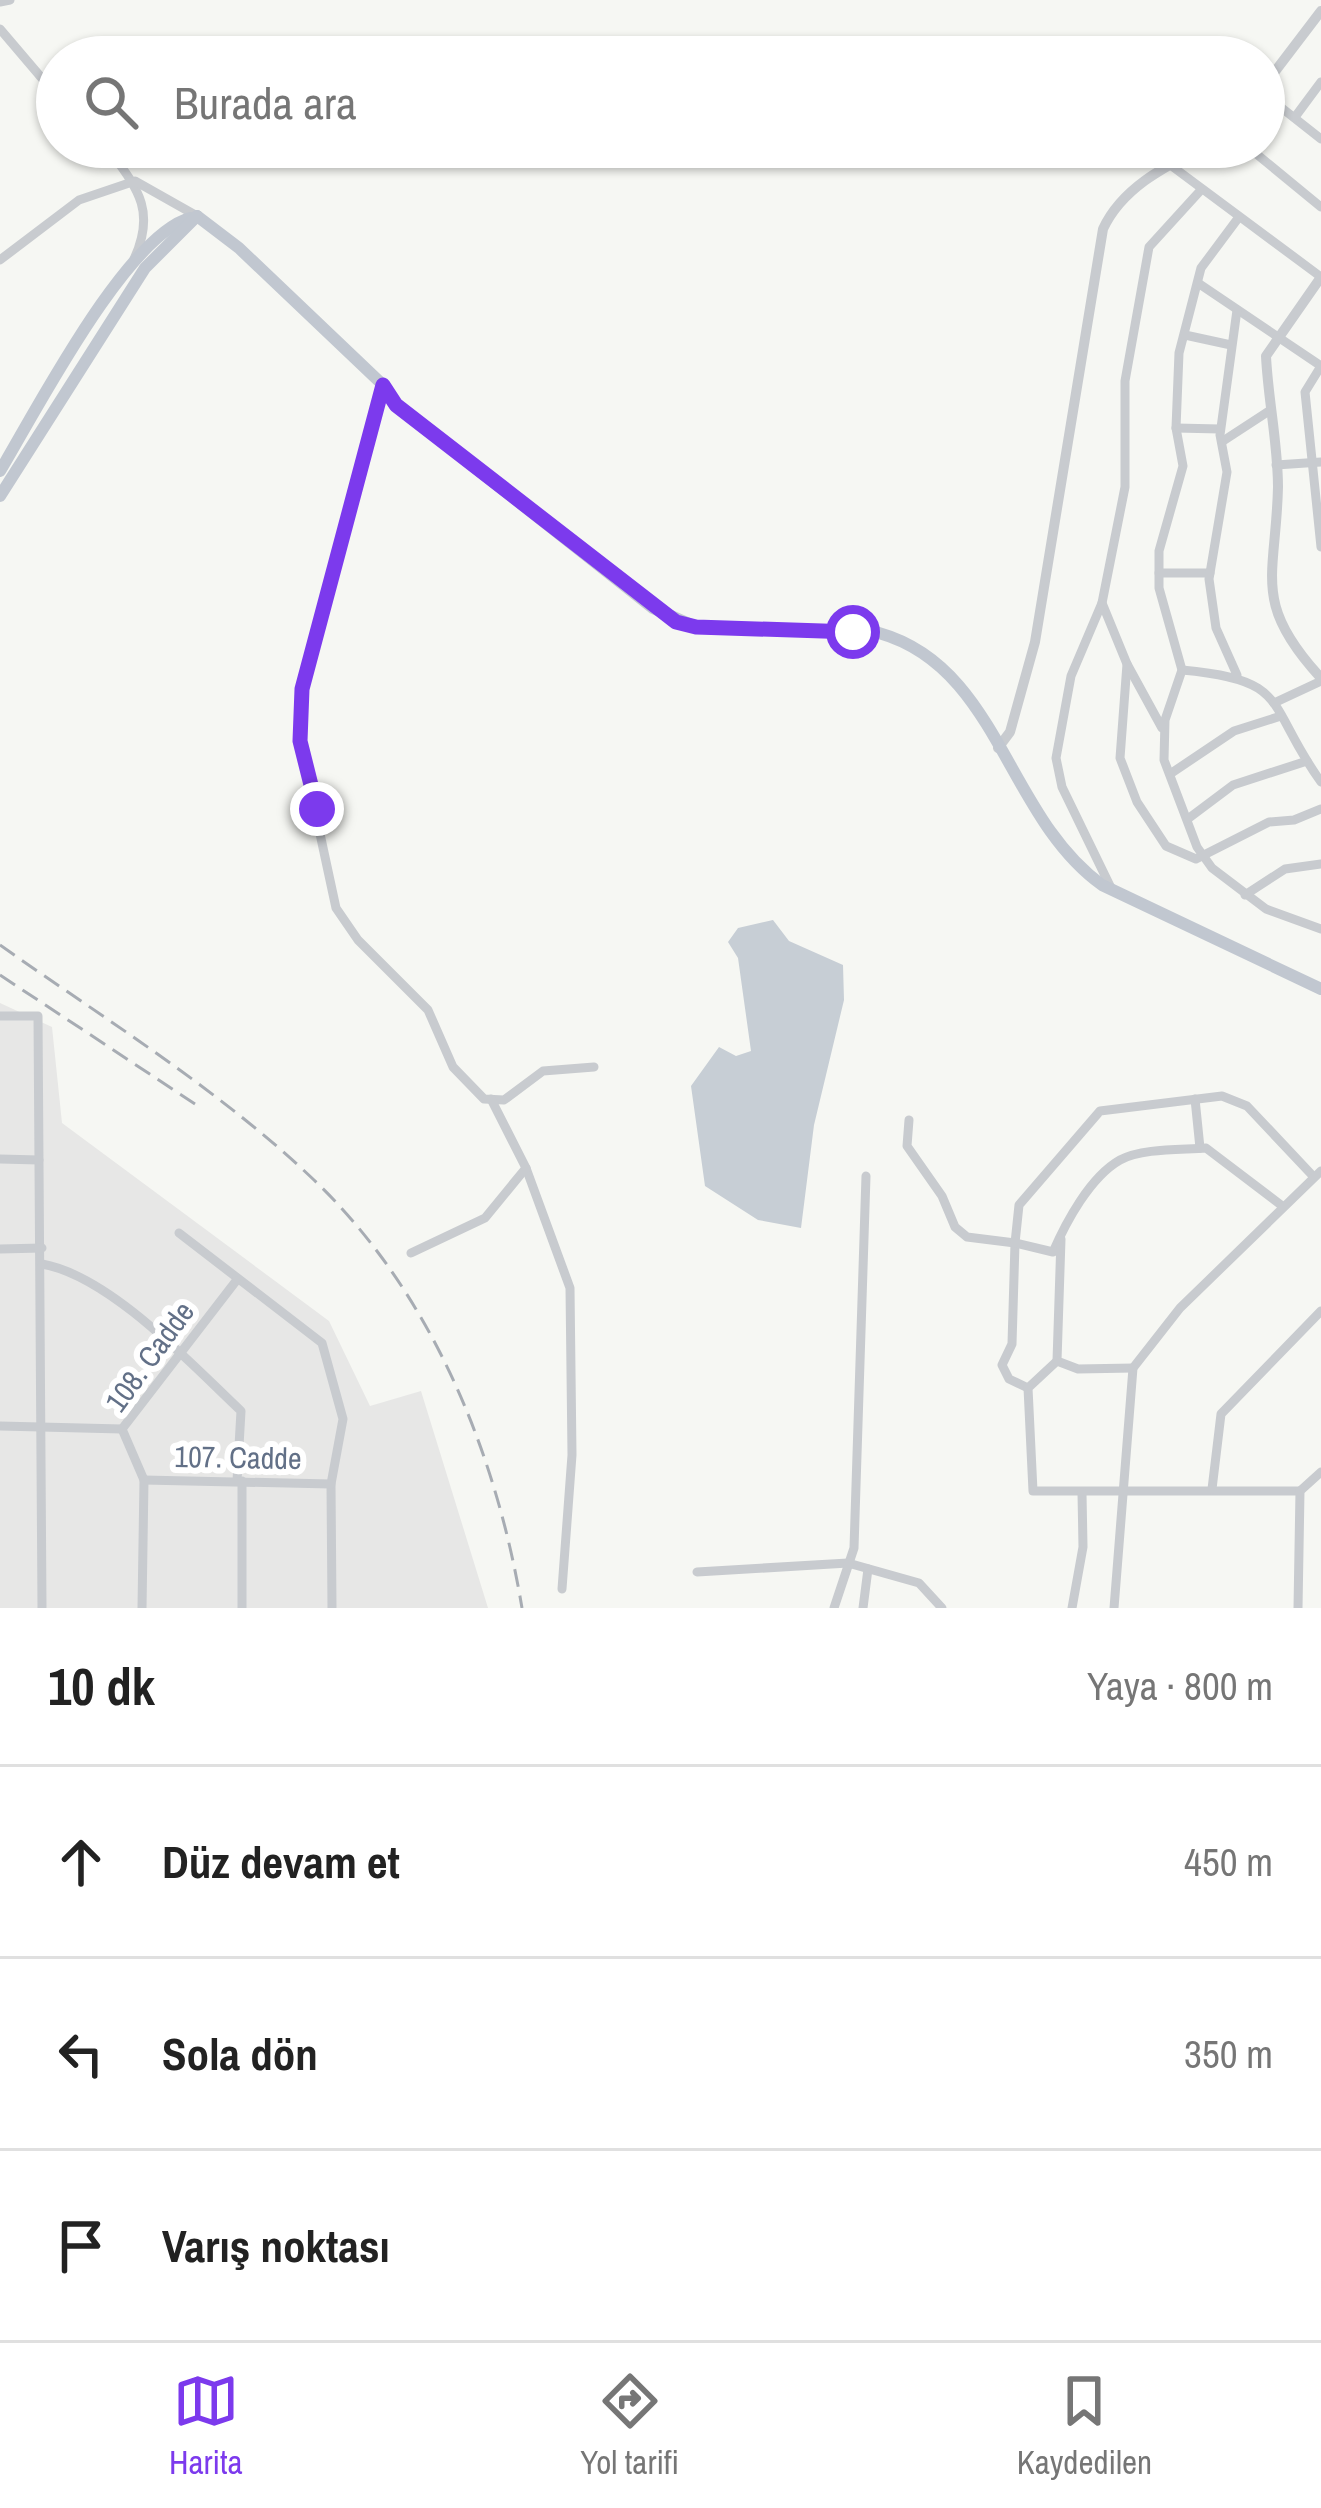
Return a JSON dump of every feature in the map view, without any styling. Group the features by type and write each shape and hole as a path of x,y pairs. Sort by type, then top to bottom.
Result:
{"main road":[{"path":"0,471 134,260 170,224 196,216"},
{"path":"196,216 239,248 383,385 396,405 664,615 696,627 878,633 906,640 941,663 965,690 1047,833 1070,862 1112,890 1321,989"},
{"path":"0,496 145,268 196,216"}],"street":[{"path":"0,2 10,0"},
{"path":"1285,61 1320,12"},
{"path":"0,29 36,71"},
{"path":"1295,117 1321,82"},
{"path":"1285,108 1321,139"},
{"path":"124,168 146,208 145,236 134,260"},
{"path":"998,748 1015,718 1035,642 1103,230 1124,199 1164,168"},
{"path":"1174,168 1321,277 1266,356 1276,465 1268,574 1275,614 1321,679 1274,704"},
{"path":"1274,168 1321,207"},
{"path":"0,260 79,200 135,181 196,216"},
{"path":"1112,890 1056,767 1071,676 1102,603 1125,487 1125,381 1149,247 1200,191"},
{"path":"1239,217 1201,268 1179,353 1176,428 1183,466 1159,551 1159,573 1182,670 1165,732 1164,760 1204,857 1245,895 1321,929"},
{"path":"1198,283 1280,333 1321,366 1305,392 1308,442 1316,462 1321,547"},
{"path":"1237,310 1222,435 1227,472 1210,573 1216,628 1237,675"},
{"path":"1185,335 1231,345"},
{"path":"383,385 302,689 300,741 336,908 358,940 428,1010 453,1066 484,1099 504,1100 543,1071 594,1067"},
{"path":"1176,428 1222,435 1268,411"},
{"path":"1308,442 1321,442"},
{"path":"1276,465 1316,462"},
{"path":"1159,573 1210,573"},
{"path":"1102,603 1127,664 1165,732"},
{"path":"1127,664 1120,758 1136,802 1175,854 1204,857 1269,822 1294,820 1321,808"},
{"path":"1182,670 1237,675 1254,682 1274,704 1321,782"},
{"path":"1170,774 1234,731 1281,716"},
{"path":"1189,818 1233,785 1307,761"},
{"path":"1245,895 1286,868 1321,864"},
{"path":"0,1016 38,1016 42,1608"},
{"path":"1028,1388 1010,1379 1002,1365 1012,1344 1019,1205 1100,1111 1222,1096 1247,1106 1317,1173 1180,1308 1132,1368 1114,1608"},
{"path":"1196,1099 1200,1148"},
{"path":"491,1100 526,1168 570,1288 572,1455 562,1589"},
{"path":"909,1120 907,1146 942,1196 955,1227 967,1237 1053,1252 1061,1233 1117,1162 1200,1148 1235,1167 1281,1205"},
{"path":"0,1159 39,1160"},
{"path":"412,1253 485,1218 526,1168"},
{"path":"834,1608 854,1548 866,1176"},
{"path":"1061,1233 1057,1360 1028,1388 1033,1491 1300,1491 1321,1472"},
{"path":"179,1234 322,1343 343,1419 331,1484 332,1608"},
{"path":"0,1249 42,1248"},
{"path":"42,1264 85,1280 180,1354 241,1411 242,1608"},
{"name":"108. Cadde","path":"142,1608 143,1480 122,1429 236,1280"},
{"path":"1212,1489 1221,1414 1321,1311"},
{"path":"1057,1360 1078,1369 1132,1368"},
{"path":"0,1426 122,1429"},
{"name":"107. Cadde","path":"143,1480 331,1484"},
{"path":"1298,1608 1300,1491"},
{"path":"1072,1608 1082,1565 1082,1493"},
{"path":"697,1572 848,1563 919,1583 942,1608"},
{"path":"863,1608 868,1569"}],"shaded area":[{"path":"773,920 789,941 843,965 844,1000 814,1125 801,1228 758,1220 705,1186 691,1086 719,1047 736,1056 751,1051 738,958 728,942 738,928"},
{"path":"0,1003 52,1027 62,1123 329,1321 370,1406 421,1391 488,1608 0,1608"}],"railway":[{"path":"0,945 240,1116 314,1180 355,1224 392,1272 452,1378 495,1491 522,1608"},
{"path":"0,975 195,1104"}],"route":[{"path":"317,809 300,741 302,689 383,385 396,405 676,622 696,627 853,632"}]}
